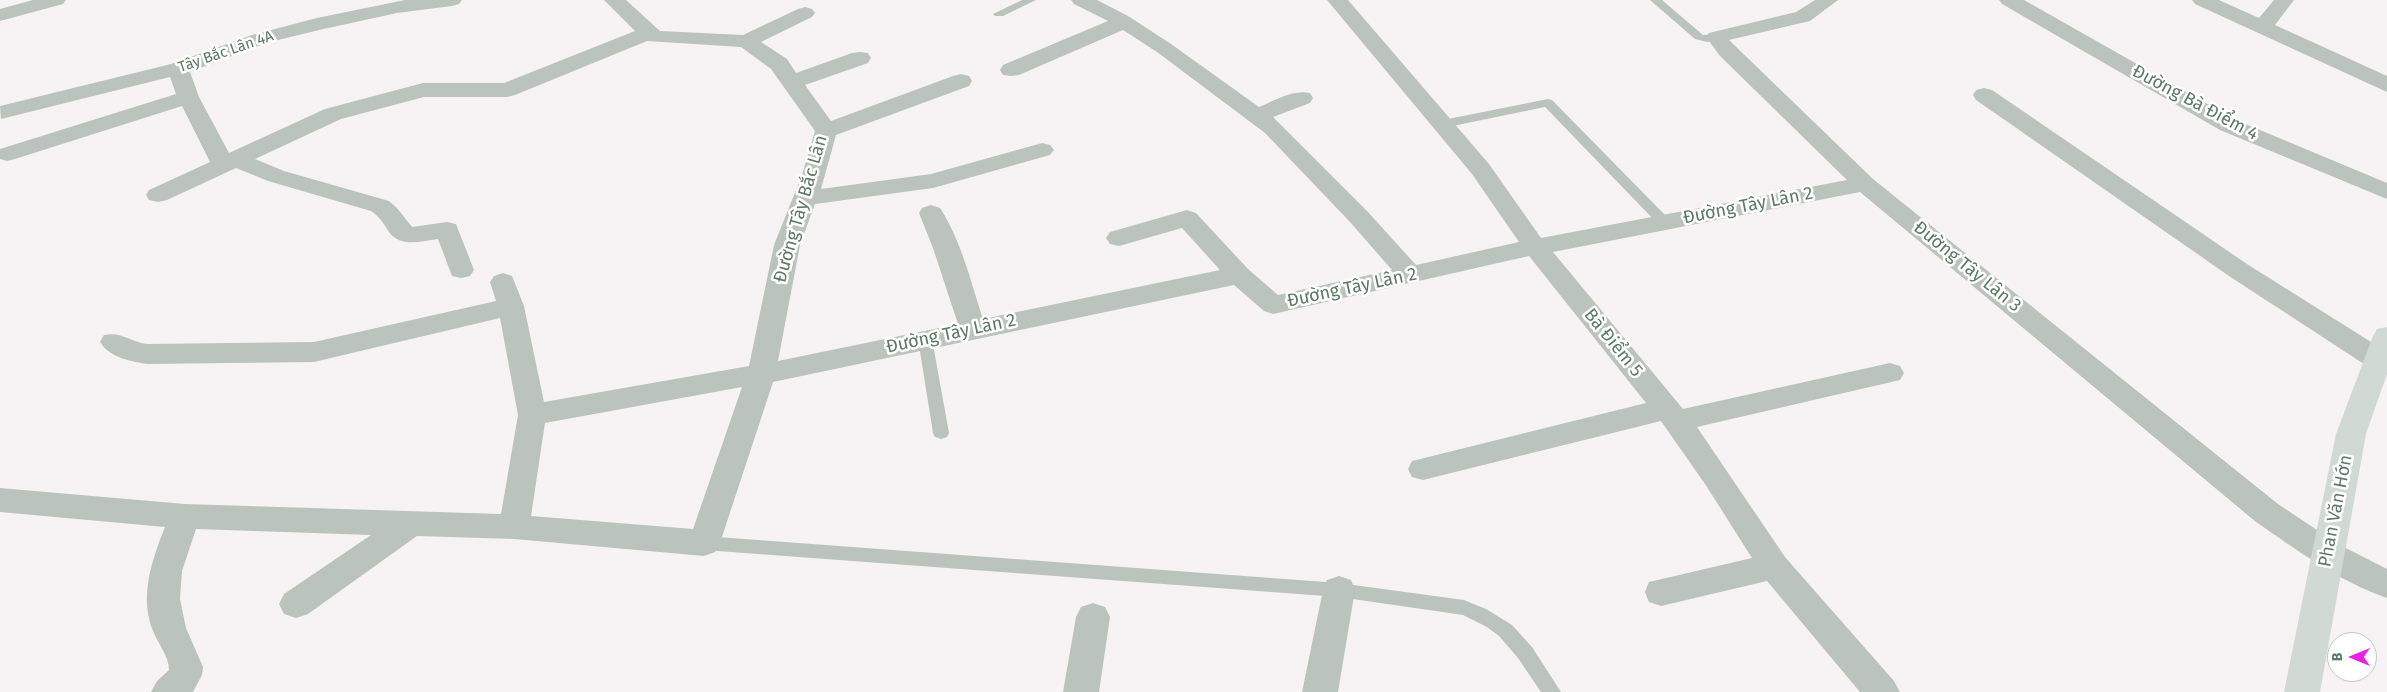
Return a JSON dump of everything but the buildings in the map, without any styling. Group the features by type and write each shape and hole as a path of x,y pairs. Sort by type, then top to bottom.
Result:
{"main road":[{"name":"Phan Văn Hớn","path":"2302,692 2351,434 2382,347"}],"street":[{"path":"0,15 56,0"},
{"name":"Tây Bắc Lân 4A","path":"1,112 178,69 259,39 317,24 397,6 452,0"},
{"path":"614,0 648,33 655,37 746,42 805,13"},
{"name":"Bà Điểm 5","path":"1337,0 1481,168 1535,247 1671,415 1716,476 1774,566 1882,692"},
{"path":"1716,37 1802,17 1828,0"},
{"name":"Đường Bà Điểm 4","path":"2009,0 2228,124 2387,192"},
{"path":"2202,0 2264,26 2372,76 2387,85"},
{"path":"2264,26 2284,0"},
{"path":"1096,3 1164,48 1273,128 1346,204 1411,276"},
{"path":"1011,70 1124,22"},
{"path":"158,195 332,114 423,90 507,90 648,33"},
{"name":"Đường Tây Lân 3","path":"1716,37 1728,52 1865,184 2267,513 2327,553 2387,585"},
{"name":"Đường Tây Bắc Lân","path":"704,543 762,374 787,245 805,198 826,131 779,64 746,42"},
{"path":"792,82 860,58"},
{"path":"178,69 188,97 229,162 380,206 391,213 404,234 447,230 461,270"},
{"path":"826,131 961,81"},
{"path":"1984,95 2238,270 2382,347"},
{"path":"8,154 188,97"},
{"path":"1256,116 1302,98"},
{"path":"805,198 878,190 933,181 1042,150"},
{"name":"Đường Tây Lân 2","path":"532,415 762,374 1238,275 1273,305 1411,276 1535,247 1865,184"},
{"path":"931,213 946,248 973,329"},
{"path":"1119,238 1188,218 1238,275"},
{"path":"114,342 130,351 147,354 314,352 507,294 532,415 514,527"},
{"path":"1422,468 1671,415 1890,373"},
{"path":"0,500 185,516 514,527 704,543"},
{"path":"169,692 184,677 186,668 168,626 163,600 165,575 185,516"},
{"path":"296,604 412,523"},
{"path":"1662,592 1774,566"},
{"path":"1320,692 1340,590"},
{"path":"1081,692 1093,617"}],"lane":[{"path":"999,14 1030,0"},
{"path":"1656,0 1699,37 1707,39 1716,37"},
{"path":"1443,124 1548,104 1664,222"},
{"path":"925,339 941,433"},
{"path":"704,543 1340,590 1464,608 1481,613 1499,623 1521,647 1551,692"}]}
